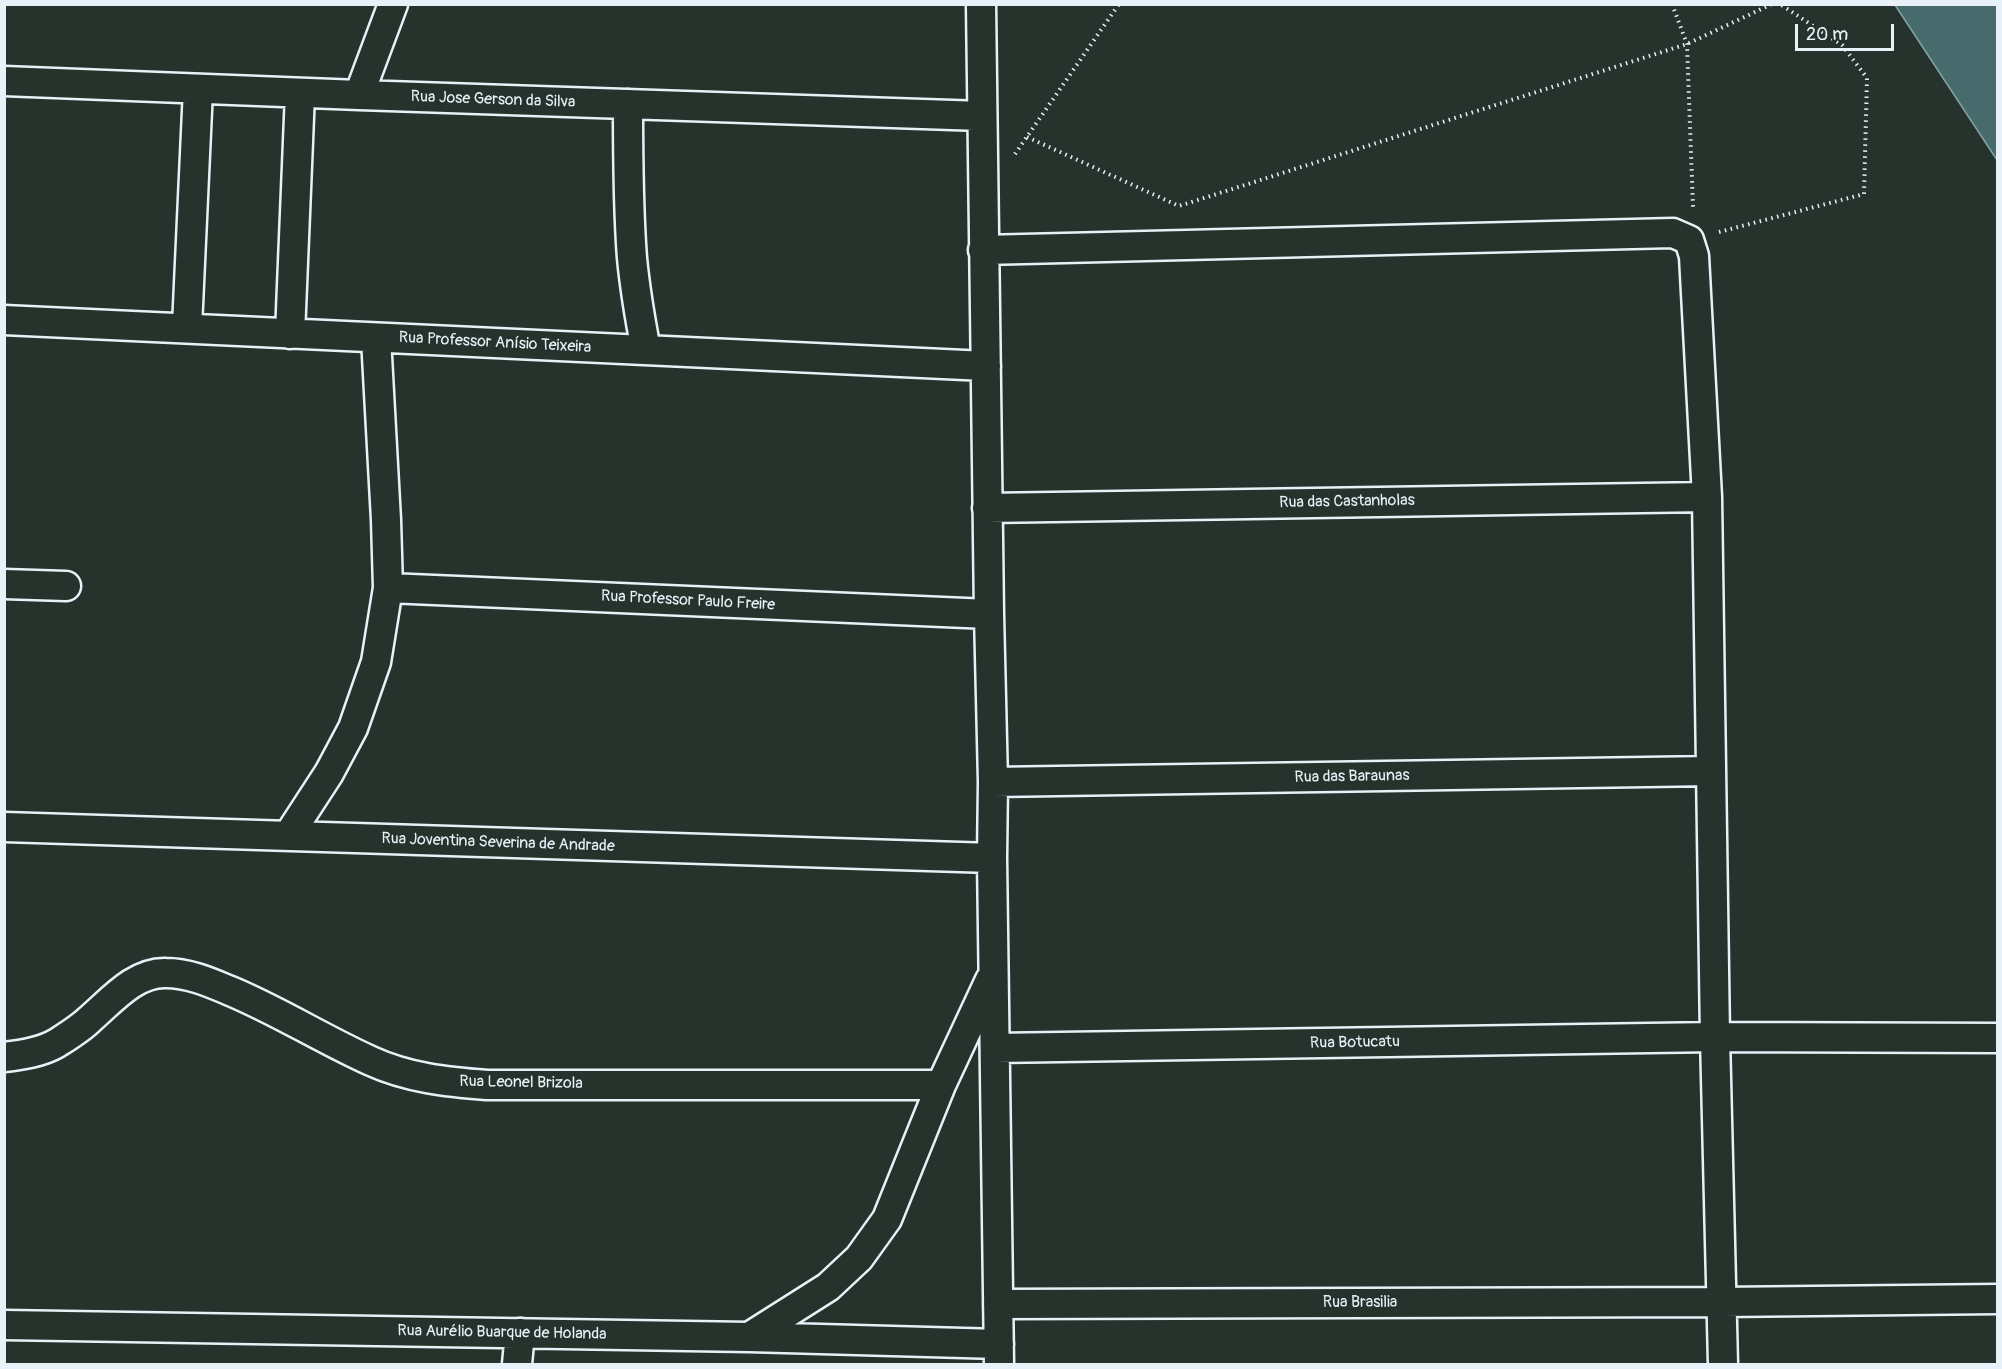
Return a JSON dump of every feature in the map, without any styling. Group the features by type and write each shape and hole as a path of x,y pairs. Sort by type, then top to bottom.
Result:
{"street":[{"path":"359,95 393,4"},
{"path":"981,4 999,1354"},
{"name":"Rua Jose Gerson da Silva","path":"4,81 982,116"},
{"path":"187,327 198,89"},
{"path":"290,334 300,93"},
{"path":"628,104 629,214 632,259 637,304 646,350"},
{"path":"983,250 1673,233 1689,240 1694,256 1707,497 1714,1037 1723,1365"},
{"name":"Rua Professor Anísio Teixeira","path":"4,320 986,366"},
{"path":"288,836 329,773 353,728 376,662 388,588 376,338"},
{"name":"Rua das Castanholas","path":"987,508 1707,497"},
{"path":"4,584 66,586"},
{"name":"Rua Professor Paulo Freire","path":"388,588 989,614"},
{"name":"Rua das Baraunas","path":"993,782 1711,771"},
{"name":"Rua Joventina Severina de Andrade","path":"4,827 992,858"},
{"name":"Rua Leonel Brizola","path":"4,1057 23,1055 56,1044 88,1021 119,992 142,977 166,972 201,979 259,1002 372,1061 405,1073 441,1081 487,1085 941,1085"},
{"path":"749,1337 828,1287 859,1258 887,1219 941,1085 994,973"},
{"name":"Rua Botucatu","path":"995,1048 1714,1037 1998,1038"},
{"name":"Rua Brasilia","path":"998,1304 1998,1299"},
{"name":"Rua Aurélio Buarque de Holanda","path":"4,1325 749,1337 999,1354"},
{"path":"517,1365 520,1333"}],"path":[{"path":"1014,155 1119,4"},
{"path":"1672,4 1687,44 1693,209"},
{"path":"1027,137 1179,206 1687,44 1772,4"},
{"path":"1689,240 1864,194 1867,78 1842,45 1780,4"}],"water":[{"path":"1895,5 1997,5 1997,160"}]}
